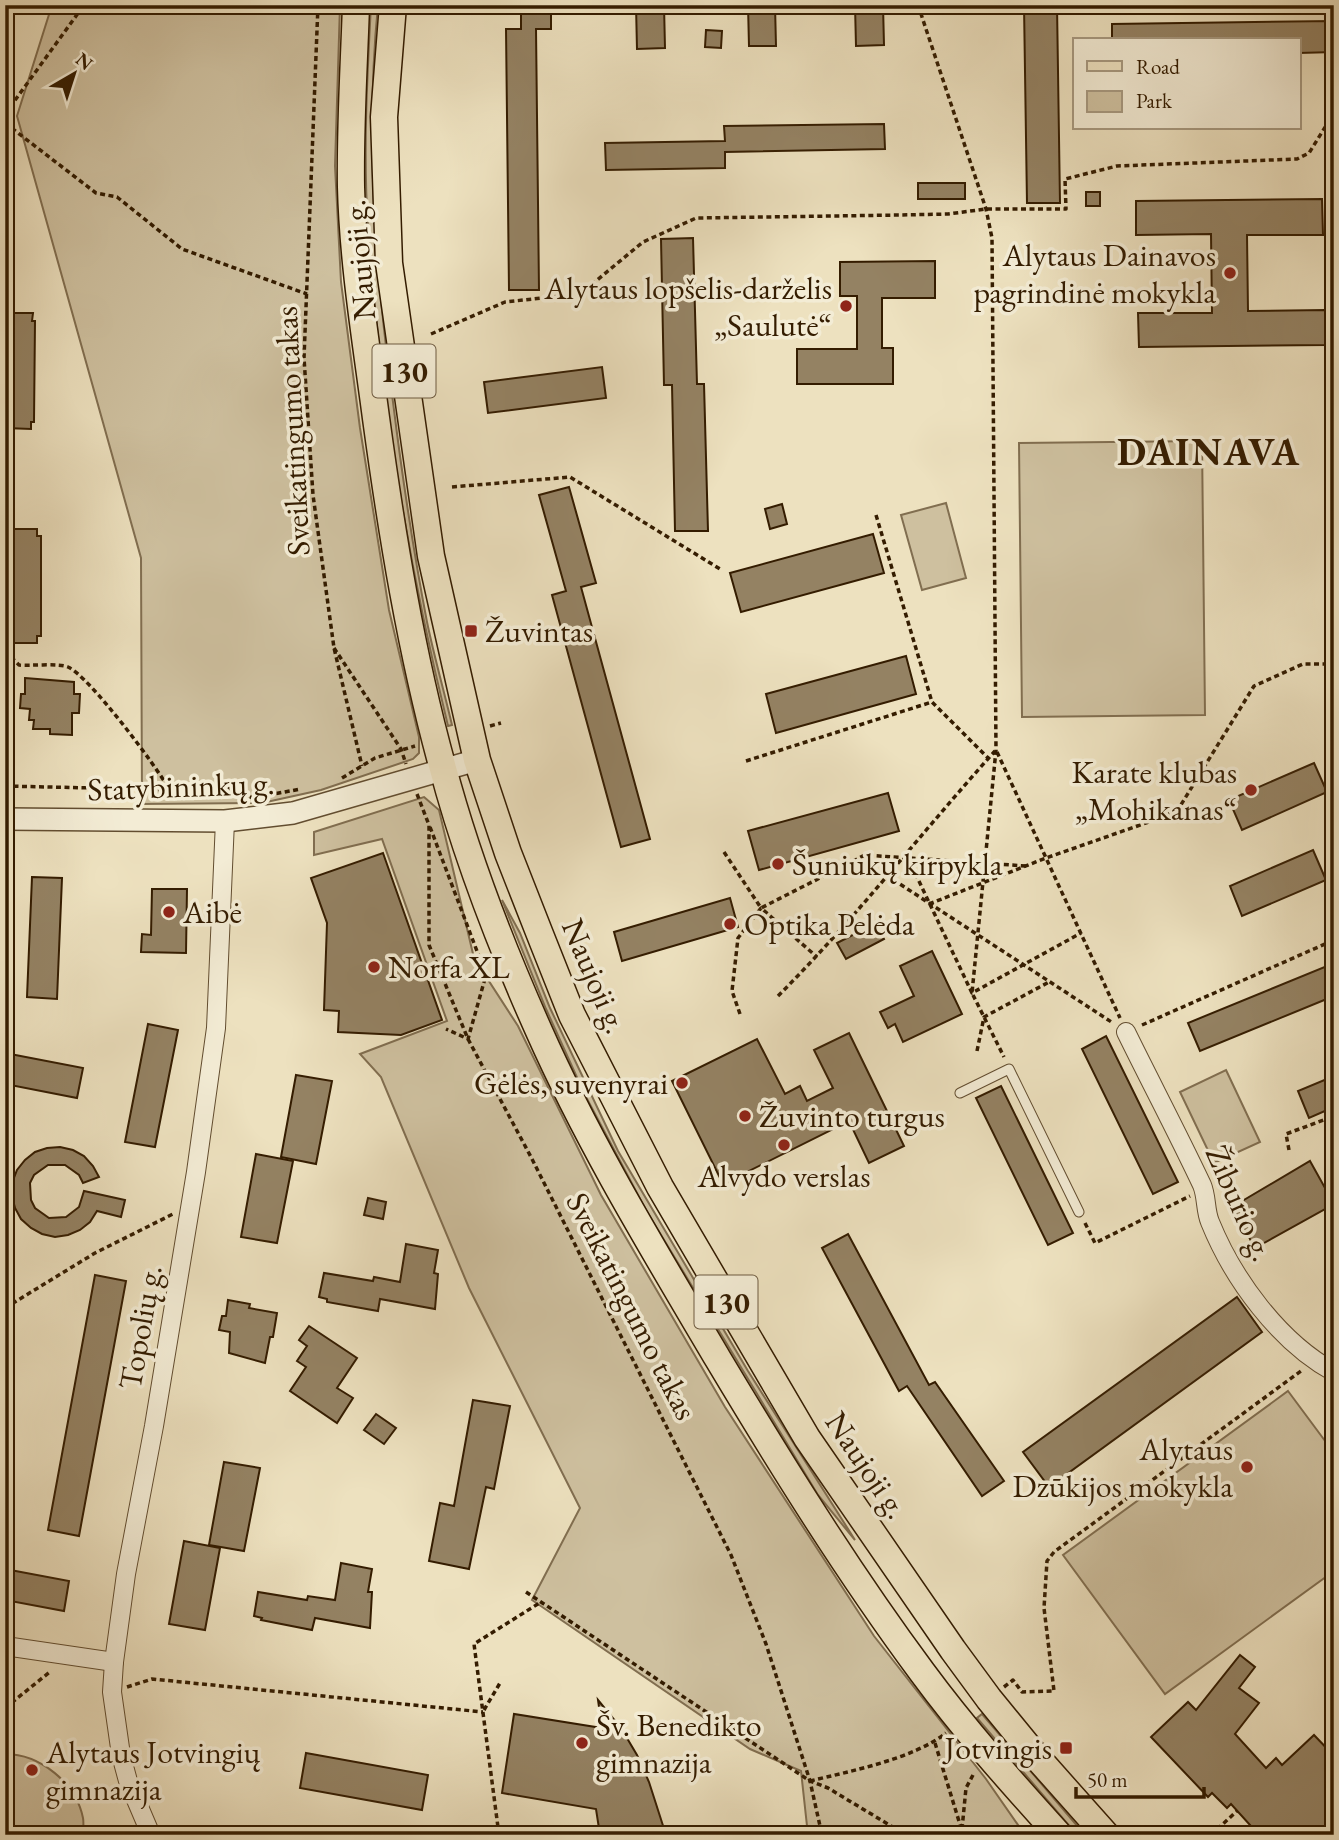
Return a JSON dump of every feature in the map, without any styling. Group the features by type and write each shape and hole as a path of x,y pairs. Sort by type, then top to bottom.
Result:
{"main road":[{"name":"Naujoji g.","path":"356,5 351,191 357,272 389,508 409,625 443,769 471,857 538,1030 575,1108 616,1186 789,1477 922,1672 961,1722 1059,1835"},
{"name":"Naujoji g.","path":"393,5 384,117 388,263 431,556 469,731 508,853 572,1015 660,1187 807,1438 989,1699 1106,1835"},
{"path":"922,1672 953,1650"}],"street":[{"name":"Statybininkų g.","path":"5,819 225,821 293,813 477,760"},
{"name":"Topolių g.","path":"151,1835 128,1781 116,1731 112,1692 114,1662 125,1574 154,1426 190,1206 219,993 225,821"},
{"name":"Žiburio g.","path":"1126,1032 1204,1189 1209,1220 1241,1280 1291,1343 1334,1372"},
{"path":"5,1646 114,1662"}],"lane":[{"path":"960,1093 1009,1069 1079,1212"}],"path":[{"path":"5,114 84,5"},
{"name":"Sveikatingumo takas","path":"318,5 304,358 313,495 334,648 401,749 375,758 362,766"},
{"path":"918,5 986,209 992,238 996,750 972,993"},
{"path":"431,334 505,302 561,296 585,290 643,242 696,218 948,214 986,209 1066,209 1065,179 1117,166 1297,159 1309,153 1334,113"},
{"path":"5,122 96,193 117,197 182,249 307,294"},
{"path":"452,487 570,477 720,569"},
{"path":"876,515 933,702 988,759"},
{"path":"334,648 362,766 334,780"},
{"path":"5,651 19,665 68,667 90,687 158,768 169,789"},
{"path":"929,904 1046,858 1163,817 1179,808 1254,686 1303,664 1334,664"},
{"path":"746,761 933,702"},
{"path":"778,996 817,957 996,750"},
{"path":"996,750 1126,1032"},
{"path":"5,786 227,788 252,798 312,788"},
{"name":"Sveikatingumo takas","path":"419,799 429,825 429,945 468,1039 531,1157 731,1555 766,1644 810,1781 822,1835"},
{"path":"429,825 486,975 468,1039 446,1029"},
{"path":"724,852 761,908 817,957"},
{"path":"905,853 1009,1069"},
{"path":"740,1014 732,991 738,938 761,908 864,855 1028,866"},
{"path":"886,875 1126,1032"},
{"path":"972,993 1081,933"},
{"path":"1126,1032 1334,940"},
{"path":"984,1017 1049,982"},
{"path":"977,1051 984,1017"},
{"path":"1289,1150 1286,1134 1334,1116"},
{"path":"1079,1212 1096,1243 1204,1189"},
{"path":"5,1308 94,1253 190,1206"},
{"path":"989,1699 1013,1680 1022,1692 1054,1691 1044,1608 1047,1561 1054,1552 1314,1361"},
{"path":"526,1592 810,1781 828,1788 906,1835"},
{"path":"499,1835 474,1644 541,1602"},
{"path":"5,1708 55,1668 57,1653"},
{"path":"112,1692 152,1679 483,1712"},
{"path":"483,1712 500,1683"},
{"path":"810,1781 871,1766 935,1742 961,1722"},
{"path":"935,1742 961,1833"},
{"path":"961,1833 966,1788 973,1775"},
{"path":"1211,1835 1237,1811"}],"green space":[{"path":"52,5 340,5 335,166 341,282 360,428 389,610 419,737 419,753 413,759 321,790 262,803 142,804 141,558 17,116"},
{"path":"371,5 378,5 372,154 381,303 412,540 427,622 452,725 448,726 408,541 388,416 373,291 366,172"},
{"path":"1202,441 1205,715 1022,717 1019,443"},
{"path":"946,503 966,578 922,590 901,515"},
{"path":"424,797 439,810 474,958 518,1026 601,1195 725,1407 874,1636 986,1779 1025,1835 808,1835 801,1771 750,1749 532,1600 580,1508 469,1288 381,1077 360,1054 447,1021 382,839 314,855 314,832"},
{"path":"502,900 520,933 550,1008 618,1151 748,1371 855,1540 818,1495 646,1210 585,1095 546,1009"},
{"path":"1226,1070 1260,1142 1214,1163 1180,1092"},
{"name":"Alytaus Dzūkijos mokykla","path":"1288,1391 1334,1453 1334,1571 1165,1694 1063,1555"},
{"path":"982,1714 1085,1835 1077,1835 977,1718"},
{"name":"Alytaus Jotvingių gimnazija","path":"5,1754 31,1759 55,1773 64,1782 79,1805 83,1835 5,1835"}],"building":[{"path":"521,5 551,5 551,29 536,29 539,290 509,290 506,29 521,29"},
{"path":"636,5 664,5 665,48 637,49"},
{"path":"748,5 775,5 776,46 749,46"},
{"path":"855,5 883,5 884,45 856,46"},
{"path":"1024,5 1057,5 1060,203 1027,203"},
{"path":"1334,21 1334,52 1300,53 1300,38 1112,38 1112,24"},
{"path":"706,30 722,31 721,48 705,47"},
{"path":"884,124 885,149 725,152 725,168 606,170 605,143 725,141 724,126"},
{"path":"918,183 965,183 965,199 918,199"},
{"path":"1086,192 1100,192 1100,206 1086,206"},
{"name":"Alytaus Dainavos pagrindinė mokykla","path":"1322,199 1323,235 1247,235 1248,311 1325,310 1326,345 1139,347 1138,313 1212,313 1211,234 1136,235 1136,201"},
{"path":"693,238 697,384 704,384 708,531 675,531 672,385 664,385 661,239"},
{"path":"935,261 935,298 882,298 882,348 893,348 893,384 797,384 797,349 857,349 857,296 840,296 840,262"},
{"path":"6,313 33,313 32,321 35,321 34,422 31,422 31,429 5,428"},
{"path":"602,367 606,398 488,413 484,382"},
{"path":"569,487 596,583 581,587 650,839 621,847 552,595 566,591 539,495"},
{"path":"782,504 787,524 770,529 765,509"},
{"path":"12,529 37,529 37,536 41,536 41,636 37,636 37,643 12,643 11,636 6,636 6,536 12,536"},
{"path":"873,534 884,573 741,612 730,573"},
{"path":"906,656 916,694 776,733 766,694"},
{"path":"25,678 74,682 74,694 80,694 79,713 72,713 72,735 50,734 50,729 33,729 34,720 29,720 30,709 20,708 21,694 25,694"},
{"path":"1314,763 1327,792 1242,830 1229,800"},
{"path":"888,793 899,831 759,870 748,831"},
{"path":"1313,850 1326,880 1242,916 1230,886"},
{"name":"Norfa XL","path":"383,853 442,1020 401,1035 338,1032 339,1011 324,1010 327,923 311,878"},
{"path":"32,877 62,878 57,999 27,997"},
{"name":"Aibė","path":"152,889 187,889 186,953 141,952 142,934 151,935"},
{"path":"730,898 738,927 622,961 614,932"},
{"path":"876,923 884,939 846,959 837,943"},
{"path":"932,951 962,1014 903,1042 895,1024 888,1028 880,1012 914,996 900,966"},
{"path":"1327,966 1334,982 1334,996 1200,1051 1188,1023"},
{"path":"148,1024 178,1030 155,1147 125,1142"},
{"path":"849,1033 904,1146 869,1163 849,1121 723,1184 672,1081 757,1039 785,1094 800,1086 807,1101 833,1088 814,1050"},
{"path":"1106,1036 1178,1182 1153,1194 1082,1049"},
{"path":"5,1053 83,1068 77,1098 5,1084"},
{"path":"296,1075 332,1081 316,1164 281,1157"},
{"path":"1334,1076 1334,1107 1309,1118 1298,1091"},
{"path":"1001,1086 1073,1233 1048,1245 976,1098"},
{"path":"60,1147 84,1156 99,1177 83,1183 79,1175 65,1165 48,1165 34,1175 30,1183 31,1200 35,1208 49,1218 66,1217 79,1207 84,1191 125,1200 121,1217 97,1211 90,1222 80,1230 55,1237 42,1234 21,1219 12,1196 12,1183 17,1170 35,1152"},
{"path":"256,1154 293,1161 277,1243 241,1237"},
{"path":"1310,1161 1334,1204 1255,1248 1232,1207"},
{"path":"368,1198 386,1202 383,1219 364,1215"},
{"path":"848,1234 929,1385 935,1382 1004,1481 982,1496 907,1386 899,1391 822,1248"},
{"path":"406,1244 438,1250 434,1273 438,1274 435,1309 380,1299 378,1311 327,1302 327,1299 319,1297 324,1273 373,1281 374,1277 400,1282"},
{"path":"95,1275 126,1281 79,1536 48,1530"},
{"path":"1237,1297 1262,1332 1049,1487 1023,1452"},
{"path":"228,1300 250,1304 249,1308 277,1313 265,1363 229,1353 230,1332 219,1330 222,1316 226,1316"},
{"path":"309,1326 357,1358 337,1388 353,1398 337,1423 290,1391 306,1367 297,1361 307,1346 299,1340"},
{"path":"473,1400 510,1406 494,1489 486,1487 469,1569 429,1561 440,1503 454,1506"},
{"path":"376,1414 396,1428 384,1444 364,1430"},
{"path":"224,1462 260,1468 244,1551 209,1545"},
{"path":"184,1541 220,1548 205,1630 169,1624"},
{"path":"341,1563 372,1569 368,1592 372,1592 370,1628 315,1618 312,1630 261,1620 262,1618 254,1616 258,1592 307,1600 308,1596 335,1600"},
{"path":"5,1569 69,1581 64,1611 5,1600"},
{"path":"1240,1655 1255,1667 1239,1688 1259,1703 1235,1734 1266,1768 1276,1758 1282,1765 1314,1735 1334,1756 1334,1835 1259,1835 1231,1804 1227,1808 1212,1793 1208,1797 1151,1737 1188,1702 1196,1710"},
{"path":"598,1700 621,1728 637,1755 666,1835 600,1835 596,1809 502,1793 514,1714 602,1728"},
{"path":"306,1753 428,1775 422,1810 300,1788"}],"place":[{"name":"Alytaus Dainavos pagrindinė mokykla","path":"1230,273"},
{"name":"Alytaus lopšelis-darželis „Saulutė“","path":"846,306"},
{"name":"Žuvintas","path":"471,631"},
{"name":"Karate klubas „Mohikanas“","path":"1251,790"},
{"name":"Šuniukų kirpykla","path":"778,864"},
{"name":"Aibė","path":"169,912"},
{"name":"Optika Pelėda","path":"730,924"},
{"name":"Norfa XL","path":"374,967"},
{"name":"Gėlės, suvenyrai","path":"682,1083"},
{"name":"Žuvinto turgus","path":"745,1116"},
{"name":"Alvydo verslas","path":"784,1145"},
{"name":"Alytaus Dzūkijos mokykla","path":"1247,1467"},
{"name":"Šv. Benedikto gimnazija","path":"582,1743"},
{"name":"Jotvingis","path":"1066,1748"},
{"name":"Alytaus Jotvingių gimnazija","path":"32,1770"}],"district":[{"name":"DAINAVA","path":"1209,451"}]}
